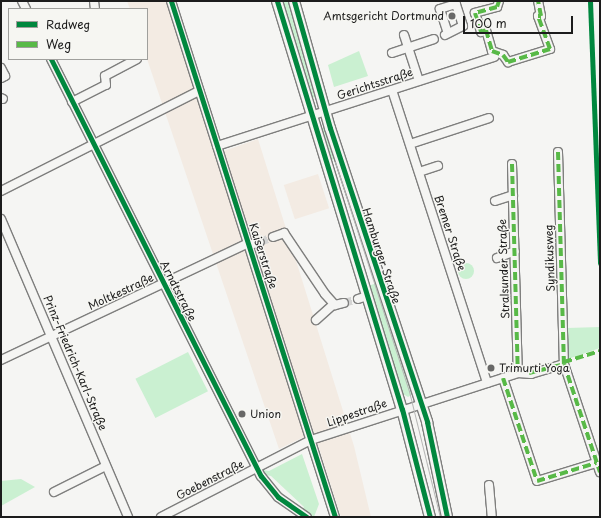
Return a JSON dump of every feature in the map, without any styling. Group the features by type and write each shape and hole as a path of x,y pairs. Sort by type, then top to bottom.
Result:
{"main road":[{"path":"277,1 362,297 406,408 430,517"},
{"name":"Hamburger Straße","path":"294,1 325,112 420,404 447,517"}],"street":[{"name":"Kaiserstraße","path":"171,1 198,91 249,244 335,517"},
{"path":"499,1 497,7 475,13 481,32 486,30 492,51 503,55 508,62 550,49 538,16 541,16 538,1"},
{"path":"404,35 419,81"},
{"path":"392,53 434,39"},
{"name":"Gerichtsstraße","path":"217,146 494,57"},
{"name":"Arndtstraße","path":"51,60 92,144 257,468 278,497 307,517"},
{"path":"72,102 106,85 105,76 136,60"},
{"path":"1,68 5,76 1,78"},
{"name":"Bremer Straße","path":"392,90 487,383"},
{"path":"1,191 198,91"},
{"path":"410,144 489,118"},
{"name":"Syndikusweg","path":"558,152 564,364 600,472"},
{"name":"Stralsunder Straße","path":"512,164 518,372"},
{"path":"419,172 438,166"},
{"path":"495,201 513,195"},
{"name":"Prinz-Friedrich-Karl-Straße","path":"1,219 128,517"},
{"path":"273,237 284,234 314,281 334,304"},
{"name":"Moltkestraße","path":"1,360 249,244 260,242"},
{"path":"497,258 515,252"},
{"path":"316,320 334,304 344,302"},
{"path":"518,372 531,374 564,364"},
{"name":"Lippestraße","path":"311,440 518,372"},
{"path":"503,378 537,481 596,463"},
{"name":"Goebenstraße","path":"161,517 311,440"},
{"path":"54,492 106,466"},
{"path":"489,485 492,517"},
{"path":"117,491 126,487"}],"shaded area":[{"path":"127,1 166,1 215,154 258,139 354,446 371,517 341,517 314,432 279,449 147,60 148,8 130,8"},
{"path":"318,174 329,208 295,219 284,185"}],"green space":[{"path":"281,1 290,1 317,97 312,98"},
{"path":"359,51 368,76 334,87 328,65"},
{"path":"324,128 336,157 330,162 318,129"},
{"path":"463,263 469,263 474,268 472,277 469,279 463,279 458,274 458,268"},
{"path":"377,283 413,394 408,397 403,394 368,286"},
{"path":"600,327 600,348 568,359 567,328"},
{"path":"188,352 208,391 155,418 135,379"},
{"path":"302,454 319,504 314,517 301,511 304,507 271,476 262,474 263,470 269,471"},
{"path":"21,479 35,487 1,506 1,481"}],"tunnel":[{"path":"260,242 273,237"},
{"path":"344,303 358,299"}],"tram line":[{"path":"335,162 409,391 440,517"}],"marked path":[{"path":"499,1 497,7 475,13 481,32 486,30 492,51 503,55 508,62 550,49 538,16 541,16 538,1"},
{"path":"558,152 564,364"},
{"path":"512,164 518,373"},
{"path":"564,362 600,351"},
{"path":"529,373 564,364 600,472"},
{"path":"503,378 537,481 596,463"}],"cycle path":[{"path":"171,1 335,517"},
{"path":"277,1 402,409 430,517"},
{"path":"294,1 330,128 427,422 447,517"},
{"path":"590,1 600,263"},
{"path":"52,60 261,476 278,497 307,517"}],"place":[{"name":"Amtsgericht Dortmund","path":"452,16"},
{"name":"Trimurti Yoga","path":"491,368"},
{"name":"Union","path":"242,414"}]}
